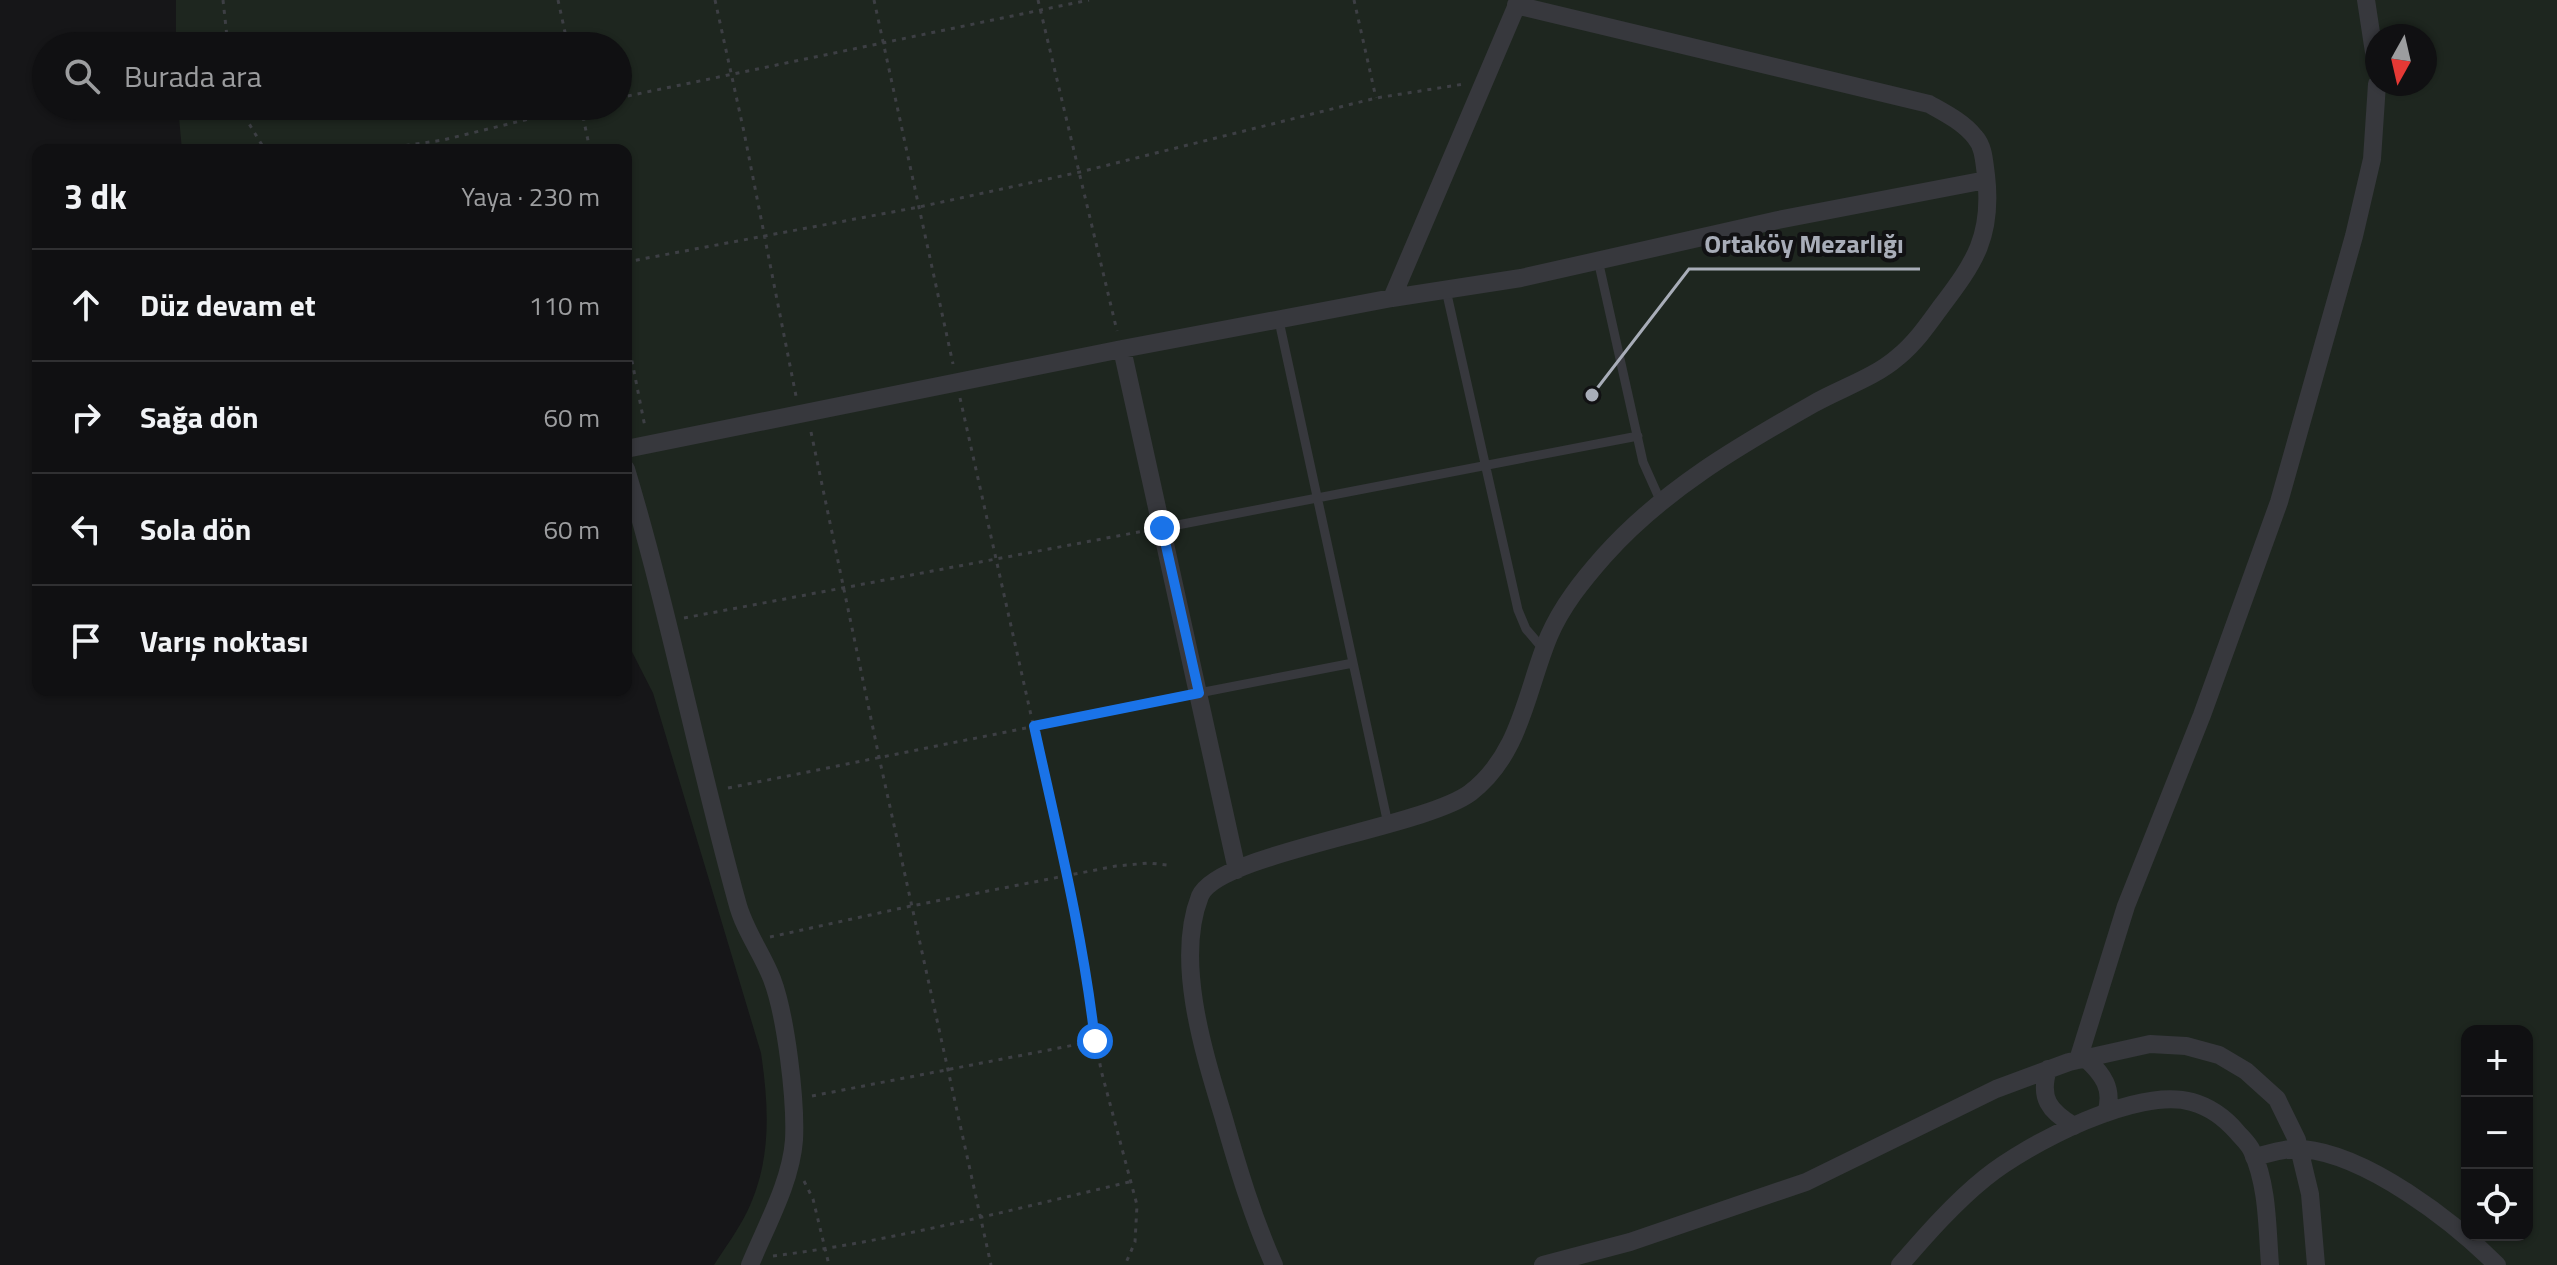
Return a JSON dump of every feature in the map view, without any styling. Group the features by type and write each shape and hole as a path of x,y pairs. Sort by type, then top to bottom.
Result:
{"street":[{"path":"2366,0 2370,24"},
{"path":"1274,1265 1236,1163 1200,1038 1194,1001 1192,948 1201,895 1207,886 1237,870 1450,804 1489,776 1515,736 1560,613 1579,584 1631,527 1660,500 1716,460 1893,361 1915,342 1973,263 1983,238 1988,192 1983,152 1977,139 1952,116 1929,104 1518,3 1392,298"},
{"path":"2081,1059 2126,906 2202,715 2279,502 2354,236 2372,159 2376,96"},
{"path":"632,447 1122,349 1392,298 1521,278 1778,220 1986,180"},
{"path":"1122,349 1237,870"},
{"path":"632,491 668,621 738,907 776,990 793,1100 794,1143 752,1262"},
{"path":"1543,1265 1630,1242 1806,1182 1996,1089 2081,1059 2150,1044 2186,1046 2219,1055 2246,1071 2277,1099 2299,1148 2310,1194 2316,1265"},
{"path":"2081,1059 2101,1073 2109,1090 2110,1101 2106,1113"},
{"path":"2048,1069 2043,1085 2047,1102 2058,1117 2074,1126"},
{"path":"1900,1265 1985,1178 2032,1147 2106,1113 2163,1099 2191,1101 2214,1112 2232,1126 2251,1149 2264,1189 2270,1265"},
{"path":"2254,1157 2299,1148 2339,1158 2384,1178 2449,1224 2497,1265"}],"lane":[{"path":"1598,260 1647,474 1660,500"},
{"path":"1446,290 1518,610 1526,629 1544,651"},
{"path":"1279,321 1388,824"},
{"path":"1162,528 1638,436"},
{"path":"1199,693 1353,663"}],"path":[{"path":"223,0 226,32"},
{"path":"558,0 565,32"},
{"path":"715,0 991,1265"},
{"path":"874,0 1067,876 1091,1002 1095,1041 1137,1205 1135,1242 1125,1265"},
{"path":"1038,0 1122,349"},
{"path":"632,95 1089,0"},
{"path":"1354,0 1376,98"},
{"path":"632,261 919,207 1080,172 1376,98 1484,83"},
{"path":"247,120 261,144"},
{"path":"416,144 524,120"},
{"path":"584,120 589,144"},
{"path":"632,362 648,443"},
{"path":"668,621 1162,528"},
{"path":"709,792 1199,693"},
{"path":"752,941 1067,876 1149,863 1167,865"},
{"path":"793,1100 1095,1041"},
{"path":"790,1161 813,1199 829,1265"},
{"path":"752,1262 980,1218 1129,1182"}],"shaded area":[{"path":"176,0 2557,0 2557,1265 714,1265 743,1219 761,1173 765,1153 766,1094 761,1053 653,693 632,652 632,144 181,144 179,120 632,120 632,32 176,32"}],"place":[{"name":"Ortaköy Mezarlığı","path":"1592,395"}],"route":[{"path":"1095,1041 1091,1002 1067,876 1034,726 1199,693 1162,528"}]}
